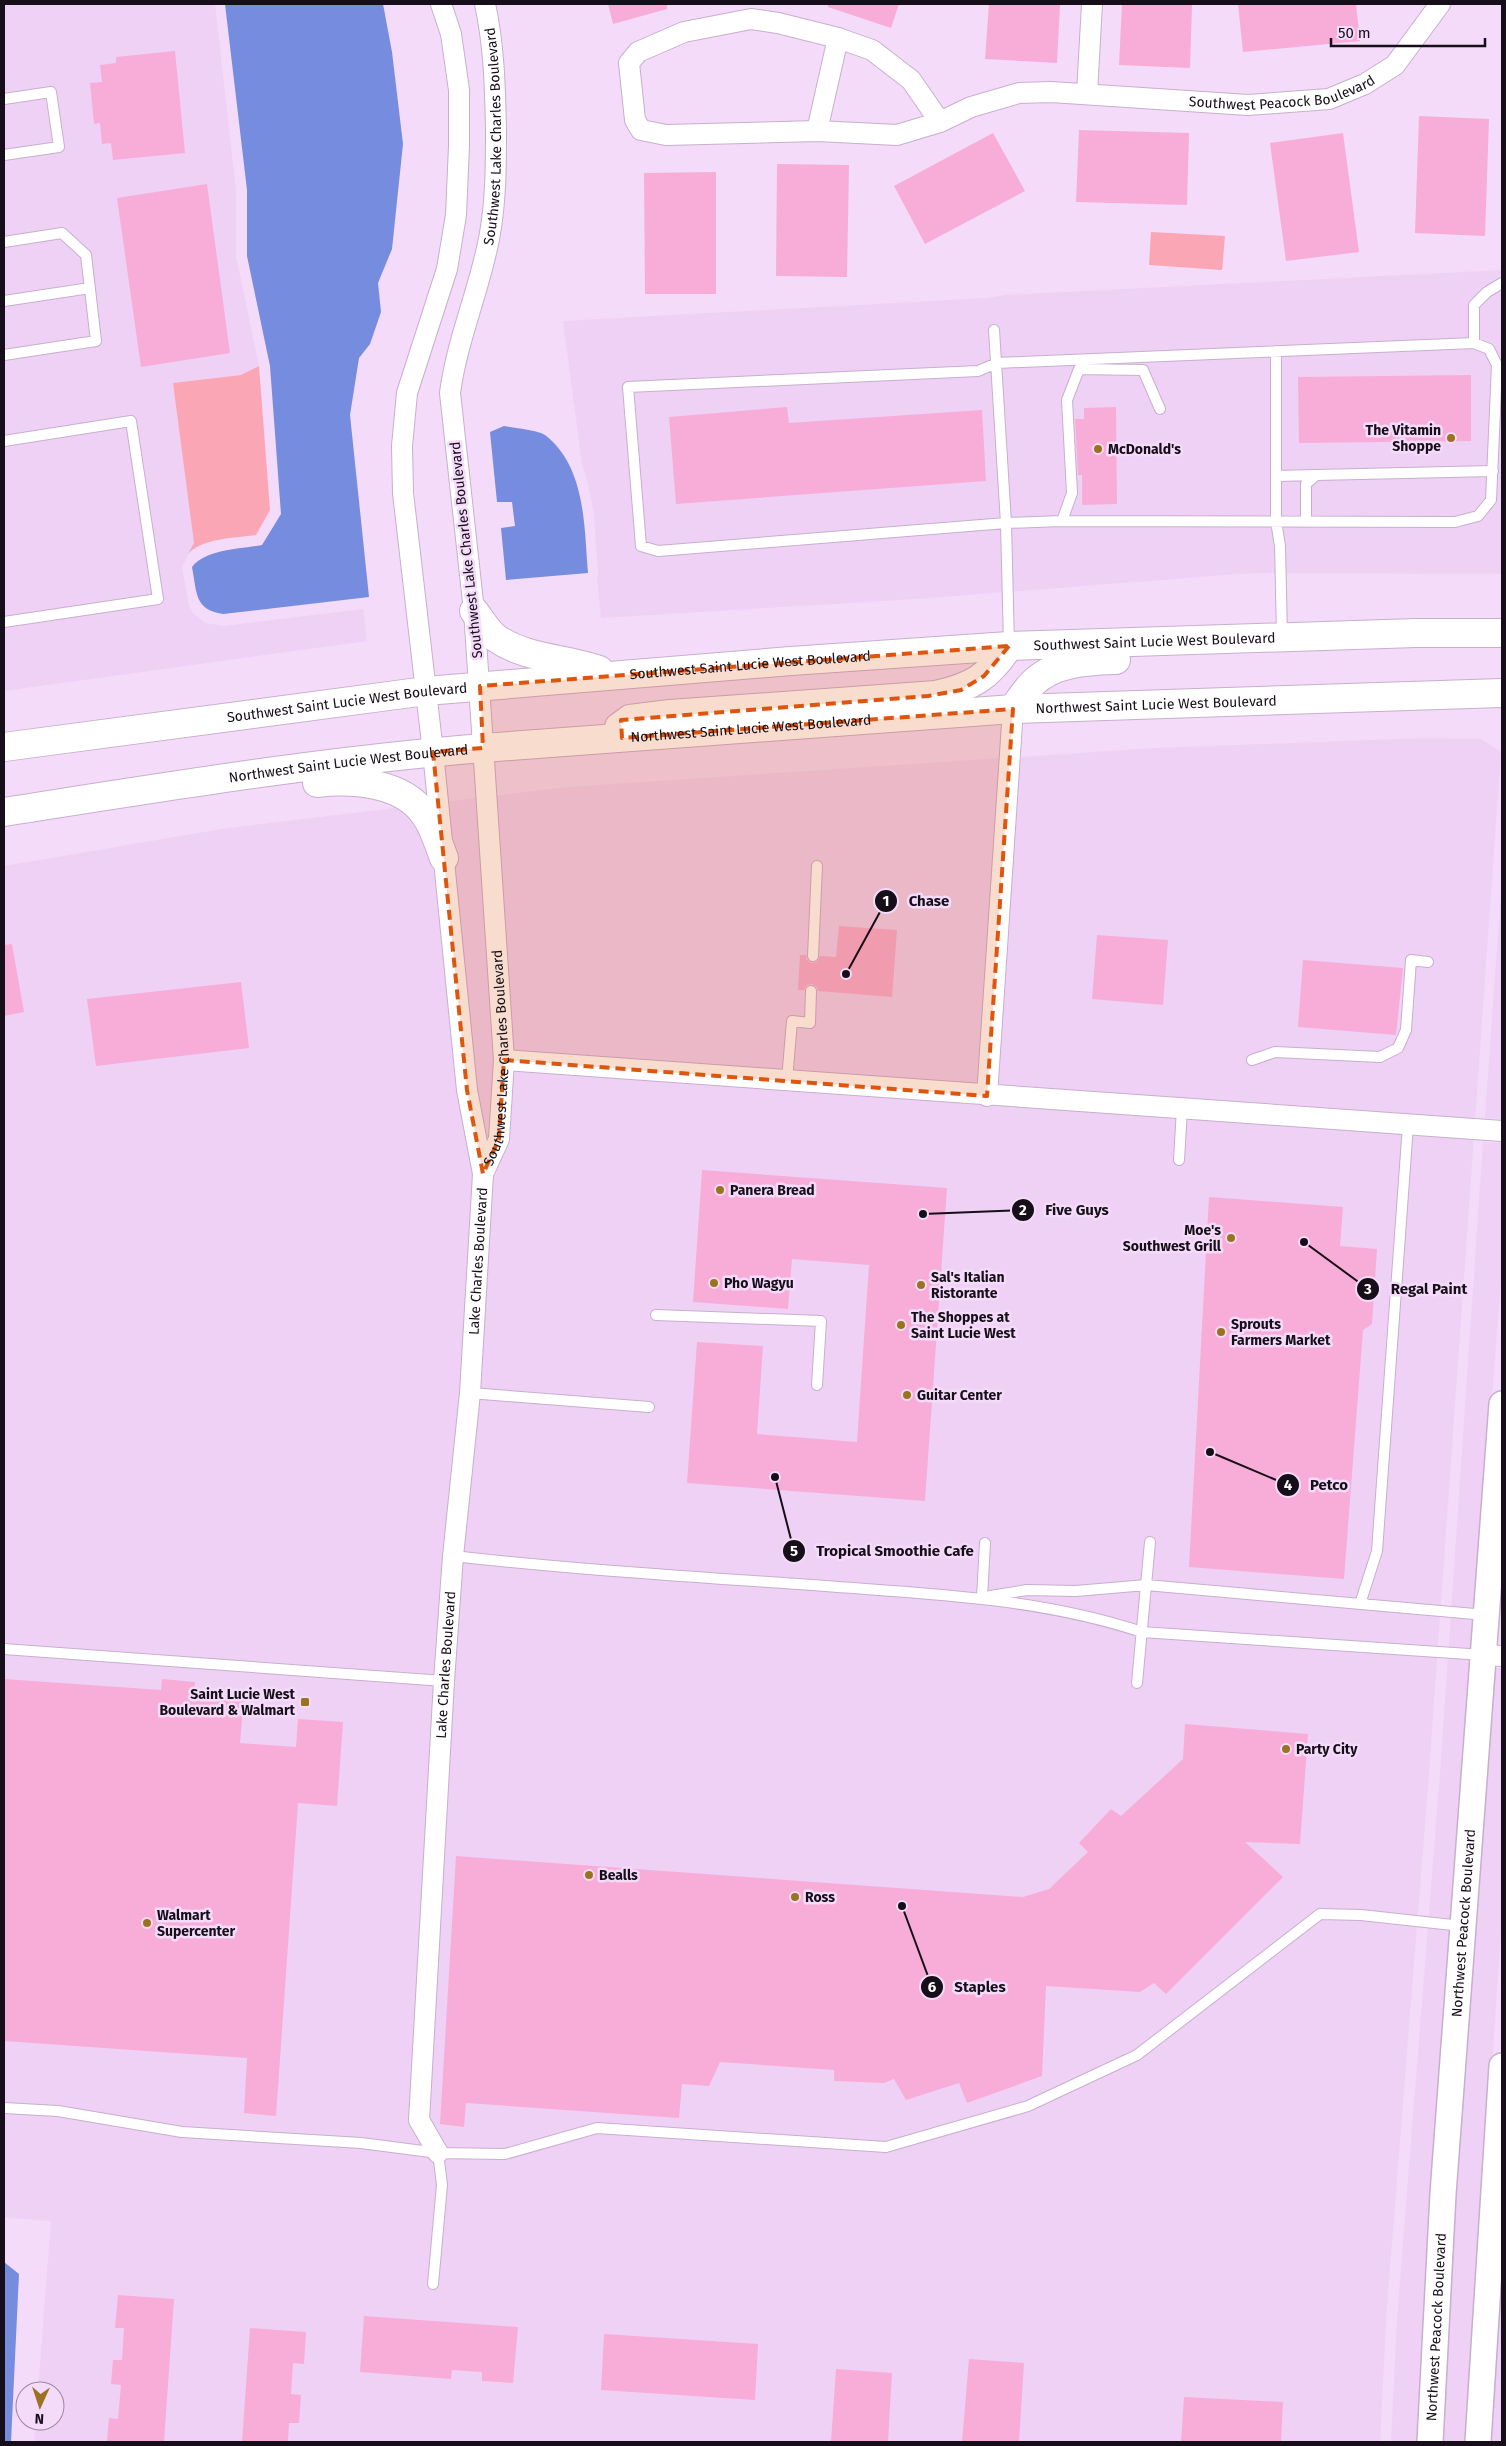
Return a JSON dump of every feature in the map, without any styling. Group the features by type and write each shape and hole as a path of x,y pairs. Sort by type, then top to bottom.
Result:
{"main road":[{"path":"474,611 495,638 520,651 551,659 578,663 614,676"},
{"name":"Southwest Saint Lucie West Boulevard","path":"4,747 426,691 480,686 1009,646 1416,633 1502,633"},
{"path":"1013,709 1032,683 1065,665 1094,661 1375,650 1416,633"},
{"path":"602,739 630,719 936,695 960,690 984,676 998,662 1009,646"},
{"name":"Northwest Saint Lucie West Boulevard","path":"4,812 147,790 434,752 483,748 1013,709 1502,693"},
{"path":"147,790 208,796 338,781 368,784 388,789 414,802 431,825 444,858"}],"street":[{"name":"Southwest Lake Charles Boulevard","path":"441,4 451,34 459,90 456,215 447,269 407,393 402,446 403,493 434,752 467,1090 483,1174"},
{"name":"Southwest Lake Charles Boulevard","path":"483,1174 499,1139 504,1060 474,611 450,393 454,360 474,304 489,238 496,183 495,79 490,28 485,4"},
{"path":"1086,93 1092,4"},
{"name":"Southwest Peacock Boulevard","path":"940,122 911,80 872,50 838,38 751,19 684,32 638,52 629,63 635,120 641,130 666,135 818,131 897,135 940,122 971,107 1019,93 1086,93 1248,104 1329,99 1365,84 1396,65 1440,4"},
{"path":"818,131 838,38"},
{"path":"987,1096 1013,709"},
{"path":"504,1060 987,1096 1502,1131"},
{"name":"Lake Charles Boulevard","path":"438,2153 419,2120 444,1681 453,1556 470,1393 483,1174"},
{"name":"Northwest Peacock Boulevard","path":"1430,2442 1444,2194 1464,1926 1493,1656 1502,1404"},
{"path":"1478,2442 1497,2202 1502,2066"}],"lane":[{"path":"4,99 51,92 59,147 4,155"},
{"path":"4,242 62,233 86,255 96,342 4,355"},
{"path":"1474,342 1474,304 1487,292 1502,283"},
{"path":"4,301 90,288"},
{"path":"994,330 1006,523 1009,646"},
{"path":"1474,342 1489,350 1497,365 1491,500 1478,516 1455,522 1062,521 1006,523 658,551 641,546 628,388 978,371 997,363 1276,351 1474,342"},
{"path":"1276,351 1276,521 1280,546 1282,637"},
{"path":"1062,521 1072,492 1067,400 1079,369 1143,370 1160,409"},
{"path":"4,441 131,421 158,599 4,622"},
{"path":"1276,476 1493,471"},
{"path":"1306,522 1306,484 1316,475"},
{"path":"813,956 817,866"},
{"path":"1252,1060 1275,1052 1380,1057 1398,1048 1406,1030 1411,960 1428,962"},
{"path":"787,1080 792,1022 810,1023 811,991"},
{"path":"1179,1160 1182,1109"},
{"path":"1363,1604 1377,1551 1408,1125"},
{"path":"656,1315 821,1321 817,1385"},
{"path":"470,1393 648,1407"},
{"path":"1137,1683 1150,1542"},
{"path":"982,1597 985,1543"},
{"path":"453,1556 636,1572 982,1597 1112,1622 1142,1632 1493,1656"},
{"path":"982,1597 1027,1590 1076,1591 1146,1586 1494,1615"},
{"path":"4,1649 444,1681"},
{"path":"4,2108 58,2111 182,2132 360,2143 438,2153 506,2154 597,2128 886,2147 1028,2106 1137,2055 1320,1914 1361,1915 1464,1926"},
{"path":"433,2284 442,2184 438,2153"}],"highlighted area":[{"path":"1009,646 984,676 961,690 928,696 621,720 622,738 1013,709 987,1096 504,1060 499,1139 483,1174 467,1090 433,752 483,748 480,686"}],"shaded area":[{"path":"4,4 215,4 236,191 236,256 259,366 241,375 174,383 194,543 182,567 189,606 193,613 205,623 224,626 363,609 367,641 4,691"},
{"path":"1151,232 1225,236 1222,270 1149,265"},
{"path":"1502,270 1502,574 1252,573 916,599 601,618 594,515 582,464 563,321 987,298 1005,295"},
{"path":"259,366 270,510 256,535 210,542 194,549 188,554 194,543 173,383 241,375"},
{"path":"1426,738 1481,739 1501,752 1429,1773 1386,2319 1380,2442 34,2442 35,2431 65,2431 65,2381 39,2381 51,2221 4,2217 4,866 222,829 568,787 1153,748"},
{"path":"1502,878 1502,1119 1485,1118"},
{"path":"1483,1142 1502,1143 1502,1268 1472,1654 1419,2442 1391,2442 1397,2319 1440,1774"},
{"path":"1493,1668 1502,1668 1502,1916 1467,2442 1441,2442 1454,2194"},
{"path":"1502,2218 1502,2442 1489,2442"}],"water":[{"path":"225,4 383,4 392,52 403,144 392,249 378,283 381,312 370,344 359,358 350,415 369,597 223,614 214,612 202,604 196,592 192,567 198,561 214,553 262,545 281,514 270,366 247,256 247,190"},
{"path":"504,426 542,433 558,448 568,463 576,480 580,498 588,573 506,580 501,528 515,526 512,502 497,502 490,432"},
{"path":"4,2262 19,2274 11,2442 4,2442"}],"building":[{"path":"608,4 667,4 667,9 613,24"},
{"path":"828,4 899,4 891,28 828,7"},
{"path":"989,4 1060,4 1057,63 985,59"},
{"path":"1122,4 1192,4 1190,68 1119,65"},
{"path":"1238,4 1356,4 1360,41 1243,52"},
{"path":"175,51 185,153 113,160 111,143 102,144 100,123 94,124 90,83 102,82 100,65 116,63 116,57"},
{"path":"1419,116 1489,119 1485,236 1415,233"},
{"path":"1079,130 1189,133 1187,205 1076,202"},
{"path":"993,133 1025,191 925,244 894,186"},
{"path":"1343,133 1359,252 1286,261 1270,143"},
{"path":"777,164 849,165 847,277 776,276"},
{"path":"716,172 716,294 645,294 644,173"},
{"path":"207,184 230,353 141,367 117,198"},
{"path":"1471,375 1471,441 1299,443 1298,377"},
{"path":"787,407 789,423 982,410 986,481 676,504 669,417"},
{"name":"McDonald's","path":"1116,407 1117,504 1082,505 1082,475 1078,475 1075,419 1084,419 1084,408"},
{"path":"839,926 897,930 892,997 818,991 817,987 812,984 807,985 804,990 798,990 800,955 806,955 807,960 812,963 817,962 820,956 836,957"},
{"path":"1097,935 1168,940 1163,1005 1092,999"},
{"path":"12,944 24,1012 4,1016 4,945"},
{"path":"1303,960 1403,968 1396,1035 1298,1027"},
{"path":"241,982 249,1048 96,1066 87,999"},
{"name":"The Shoppes at Saint Lucie West","path":"702,1170 947,1188 925,1501 687,1483 697,1342 763,1346 757,1434 857,1442 869,1265 792,1259 788,1309 693,1302"},
{"path":"1209,1197 1343,1207 1340,1246 1377,1249 1372,1324 1363,1330 1344,1579 1189,1567"},
{"name":"Walmart Supercenter","path":"4,1679 161,1690 162,1679 195,1682 194,1693 244,1697 240,1743 296,1747 298,1719 343,1722 337,1806 298,1803 276,2116 244,2113 247,2058 4,2041"},
{"path":"1185,1724 1308,1734 1300,1844 1245,1842 1283,1877 1166,1994 1154,1983 1140,1992 1046,1986 1042,2076 967,2103 959,2083 906,2100 894,2079 884,2083 834,2081 834,2070 720,2062 709,2086 682,2084 679,2118 466,2103 464,2127 440,2124 456,1856 1023,1897 1049,1889 1088,1852 1079,1843 1111,1809 1121,1816 1183,1759"},
{"path":"118,2295 174,2299 164,2442 107,2442 109,2418 118,2419 121,2385 111,2384 113,2360 122,2360 124,2328 115,2328"},
{"path":"364,2316 518,2327 513,2383 482,2381 482,2372 452,2370 451,2379 360,2372"},
{"path":"250,2328 306,2332 304,2364 293,2363 291,2394 301,2395 299,2423 289,2423 288,2442 242,2442"},
{"path":"604,2334 758,2344 755,2400 601,2390"},
{"path":"969,2359 1024,2363 1019,2442 962,2442"},
{"path":"836,2369 892,2373 888,2442 831,2442"},
{"path":"1184,2397 1283,2402 1281,2442 1181,2442"}],"place":[{"name":"The Vitamin Shoppe","path":"1451,438"},
{"name":"McDonald's","path":"1098,449"},
{"name":"Chase","path":"846,974"},
{"name":"Panera Bread","path":"720,1190"},
{"name":"Five Guys","path":"923,1214"},
{"name":"Moe's Southwest Grill","path":"1231,1238"},
{"name":"Regal Paint","path":"1304,1242"},
{"name":"Pho Wagyu","path":"714,1283"},
{"name":"Sal's Italian Ristorante","path":"921,1285"},
{"name":"The Shoppes at Saint Lucie West","path":"901,1325"},
{"name":"Sprouts Farmers Market","path":"1221,1332"},
{"name":"Guitar Center","path":"907,1395"},
{"name":"Petco","path":"1210,1452"},
{"name":"Tropical Smoothie Cafe","path":"775,1477"},
{"name":"Saint Lucie West Boulevard & Walmart","path":"305,1702"},
{"name":"Party City","path":"1286,1749"},
{"name":"Bealls","path":"589,1875"},
{"name":"Ross","path":"795,1897"},
{"name":"Staples","path":"902,1906"},
{"name":"Walmart Supercenter","path":"147,1923"}]}
